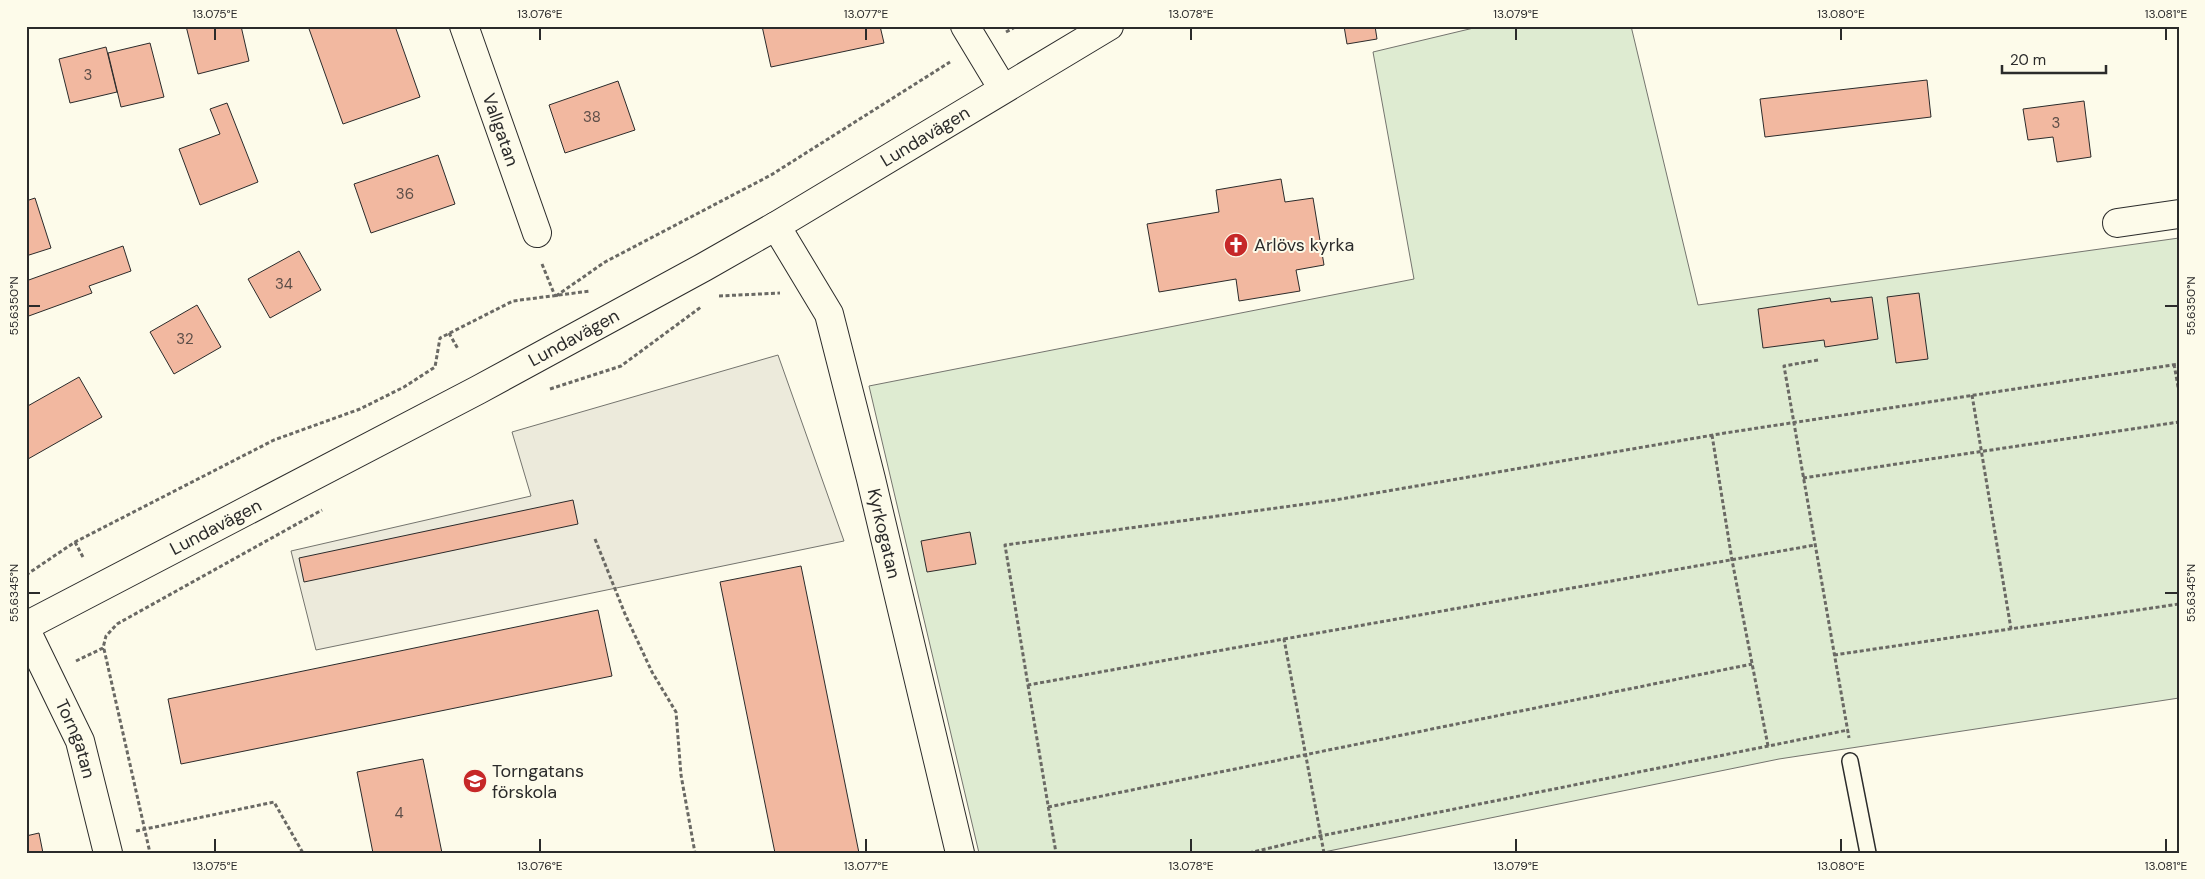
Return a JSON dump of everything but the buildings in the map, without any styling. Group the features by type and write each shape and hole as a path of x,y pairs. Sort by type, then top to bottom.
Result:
{"main road":[{"name":"Vallgatan","path":"464,26 537,233"},
{"name":"Lundavägen","path":"26,628 478,390 776,226 1109,26"},
{"path":"971,37 1003,89"},
{"path":"2117,223 2179,214"},
{"name":"Kyrkogatan","path":"776,226 829,314 871,479 960,853"},
{"name":"Torngatan","path":"26,628 80,741 107,845"}],"lane":[{"path":"1850,761 1868,853"}],"path":[{"path":"26,575 75,542 274,440 360,409 404,387 435,367 440,338 514,301 555,296 605,262 771,175 940,68 971,37 1017,26"},
{"path":"715,296 782,293"},
{"path":"548,390 621,366 708,302"},
{"path":"449,333 458,349"},
{"path":"1249,853 1320,836 1848,730 1784,366 1818,360"},
{"path":"2174,364 2179,392"},
{"path":"1056,853 1005,545 1335,500 1712,435 2179,364"},
{"path":"1972,395 2011,629"},
{"path":"1803,478 2179,422"},
{"path":"1712,435 1732,560 1768,746"},
{"path":"150,853 104,648 106,636 117,624 330,506"},
{"path":"595,539 625,614 652,672 676,712 681,775 695,853"},
{"path":"1028,685 1815,545"},
{"path":"1834,655 2179,604"},
{"path":"1284,639 1324,853"},
{"path":"48,673 104,648"},
{"path":"1048,807 1752,664"},
{"path":"107,845 145,829 274,802 303,853"}],"green space":[{"path":"1482,26 1631,26 1698,305 2179,238 2179,698 1779,759 1319,853 979,853 869,386 1414,279 1373,52"}],"shaded area":[{"path":"778,355 844,541 316,650 291,551 531,496 512,432"}],"place":[{"name":"Arlövs kyrka","path":"1236,245"},
{"name":"Torngatans förskola","path":"475,781"}]}
